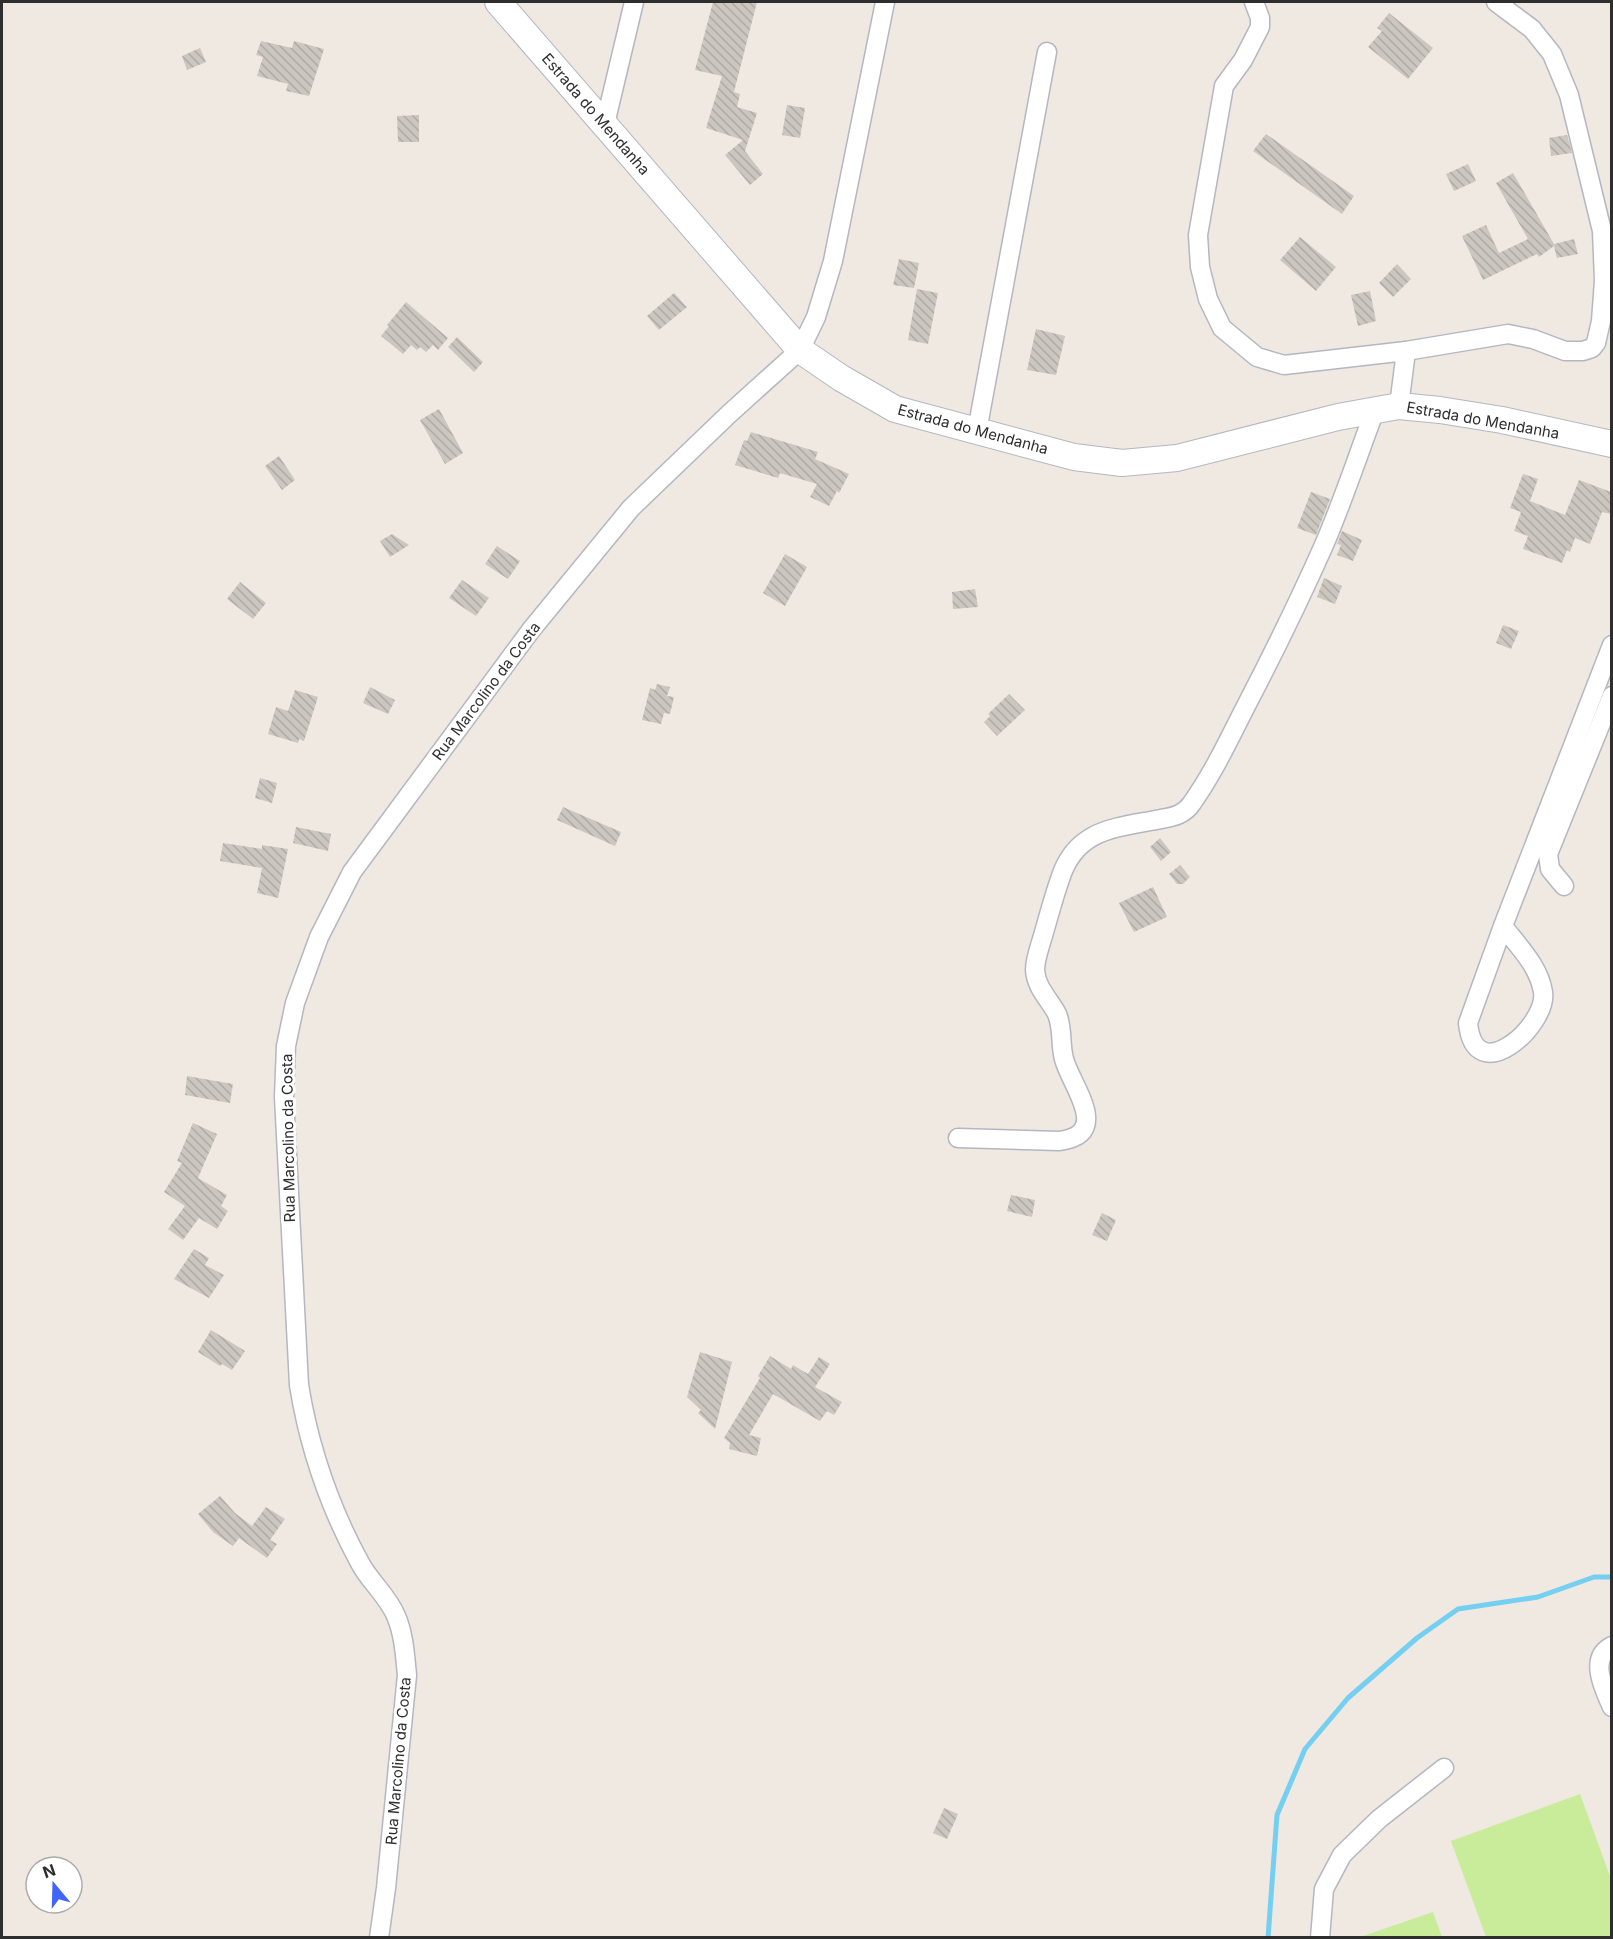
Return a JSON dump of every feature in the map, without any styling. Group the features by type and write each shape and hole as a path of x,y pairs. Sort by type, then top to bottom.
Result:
{"main road":[{"name":"Estrada do Mendanha","path":"498,2 800,350 841,378 895,409 1074,457 1122,463 1177,458 1338,417 1387,408 1440,410 1502,420 1611,444"}],"street":[{"path":"605,124 634,2"},
{"path":"800,350 816,317 833,261 885,2"},
{"path":"1254,2 1260,18 1260,27 1243,60 1224,86 1198,236 1200,267 1208,299 1222,328 1257,357 1284,365 1406,351 1508,334 1533,339 1565,351 1583,351 1592,348 1596,343 1601,321 1604,281 1602,231 1569,95 1552,54 1532,28 1496,2"},
{"path":"977,430 1047,52"},
{"name":"Rua Marcolino da Costa","path":"379,1938 407,1675 404,1646 397,1617 361,1565 336,1514 303,1416 298,1373 284,1097 286,1046 295,1003 319,937 352,872 531,630 631,508 800,350"},
{"path":"958,1138 1059,1141 1072,1139 1083,1130 1086,1116 1084,1102 1064,1061 1060,1025 1038,983 1035,970 1065,863 1075,848 1093,835 1172,817 1184,812 1191,805 1214,769 1270,661 1387,408 1406,351"},
{"path":"1503,926 1531,963 1540,979 1544,995 1539,1013 1518,1040 1499,1051 1485,1054 1475,1048 1469,1037 1468,1023 1503,926 1611,645"},
{"path":"1564,886 1550,869 1548,854 1611,696"},
{"path":"1611,1646 1600,1657 1599,1666 1611,1707"},
{"path":"1320,1938 1324,1889 1341,1855 1379,1820 1444,1768"}],"green space":[{"path":"1580,1794 1611,1879 1611,1937 1486,1937 1451,1841"},
{"path":"1433,1912 1442,1937 1360,1937"}],"building":[{"path":"713,2 757,2 734,92 740,94 737,107 757,113 745,151 763,174 750,185 725,155 743,140 706,128 722,76 695,70"},
{"path":"1389,13 1433,48 1408,79 1368,47 1382,31 1377,28"},
{"path":"261,41 292,48 294,41 324,49 309,96 286,91 288,84 257,76 263,57 256,55"},
{"path":"200,48 206,62 187,70 182,56"},
{"path":"787,105 805,108 800,138 782,135"},
{"path":"419,115 419,142 398,142 397,116"},
{"path":"1266,134 1354,196 1342,214 1253,151"},
{"path":"1567,135 1572,153 1551,156 1549,138"},
{"path":"1468,164 1476,181 1454,191 1446,174"},
{"path":"1513,173 1554,244 1574,239 1578,254 1557,258 1554,246 1539,257 1537,254 1483,280 1462,236 1486,225 1499,253 1528,239 1496,183"},
{"path":"1300,237 1336,267 1316,291 1280,260"},
{"path":"899,259 919,263 914,288 893,285"},
{"path":"1397,264 1411,279 1393,297 1379,283"},
{"path":"917,289 938,293 928,344 908,340"},
{"path":"1370,291 1376,321 1358,326 1351,295"},
{"path":"674,293 687,307 659,330 647,316"},
{"path":"406,302 448,338 438,350 433,345 426,352 420,347 417,350 411,345 403,354 381,336"},
{"path":"1036,329 1065,336 1056,375 1027,370"},
{"path":"457,337 483,362 474,372 448,347"},
{"path":"439,409 463,453 445,464 420,420"},
{"path":"751,432 818,452 815,459 849,474 829,506 810,497 817,484 780,473 778,478 735,465 744,440 747,441"},
{"path":"279,456 295,480 282,490 265,466"},
{"path":"1523,474 1538,479 1530,501 1565,515 1579,480 1611,492 1611,514 1602,512 1590,544 1575,538 1570,552 1567,550 1562,563 1523,549 1528,536 1514,531 1521,512 1510,508"},
{"path":"1311,492 1330,499 1316,535 1297,528"},
{"path":"1342,531 1362,540 1353,561 1337,555 1341,545 1337,544"},
{"path":"392,534 409,545 390,557 380,541"},
{"path":"497,546 520,561 508,579 485,564"},
{"path":"785,554 807,567 785,606 763,593"},
{"path":"1324,578 1342,586 1335,604 1317,597"},
{"path":"462,580 489,598 476,616 449,598"},
{"path":"240,582 266,603 253,619 227,599"},
{"path":"975,589 978,607 953,609 952,592"},
{"path":"1503,625 1519,631 1511,649 1496,643"},
{"path":"657,684 670,687 667,696 674,697 670,714 664,713 661,724 642,720 650,688 655,690"},
{"path":"370,687 395,700 388,714 363,703"},
{"path":"295,690 318,697 304,741 299,739 298,743 268,734 276,707 288,711"},
{"path":"1009,694 1025,710 997,736 984,722 990,716 988,714"},
{"path":"260,778 277,783 272,803 255,798"},
{"path":"563,807 621,832 615,846 557,820"},
{"path":"296,827 331,834 328,851 293,843"},
{"path":"1160,838 1171,852 1161,861 1150,847"},
{"path":"223,843 262,849 262,845 288,849 278,898 257,893 262,868 220,861"},
{"path":"1180,865 1190,877 1183,884 1177,884 1169,874"},
{"path":"1153,887 1167,917 1134,932 1119,903"},
{"path":"187,1076 233,1084 230,1103 185,1095"},
{"path":"193,1123 217,1134 198,1178 227,1195 221,1206 228,1211 217,1229 199,1218 183,1240 168,1229 185,1206 164,1192 182,1163 177,1161"},
{"path":"1011,1195 1035,1200 1032,1217 1007,1211"},
{"path":"1102,1213 1116,1220 1107,1241 1092,1235"},
{"path":"194,1249 209,1258 205,1265 224,1275 209,1298 174,1279"},
{"path":"211,1330 245,1351 232,1370 222,1364 220,1366 198,1352"},
{"path":"700,1352 732,1362 715,1429 698,1413 701,1410 687,1397"},
{"path":"770,1356 791,1369 793,1365 808,1374 819,1357 830,1364 815,1387 842,1402 834,1415 827,1411 820,1421 773,1394 749,1435 761,1438 757,1456 729,1449 730,1443 724,1438 760,1378 758,1376"},
{"path":"220,1496 235,1513 252,1526 266,1507 285,1519 270,1540 277,1544 267,1558 239,1538 233,1546 213,1532 198,1514"},
{"path":"944,1808 958,1814 947,1839 933,1833"}],"waterway":[{"path":"1268,1938 1277,1815 1305,1749 1348,1698 1417,1638 1458,1609 1538,1597 1594,1577 1612,1577"}]}
